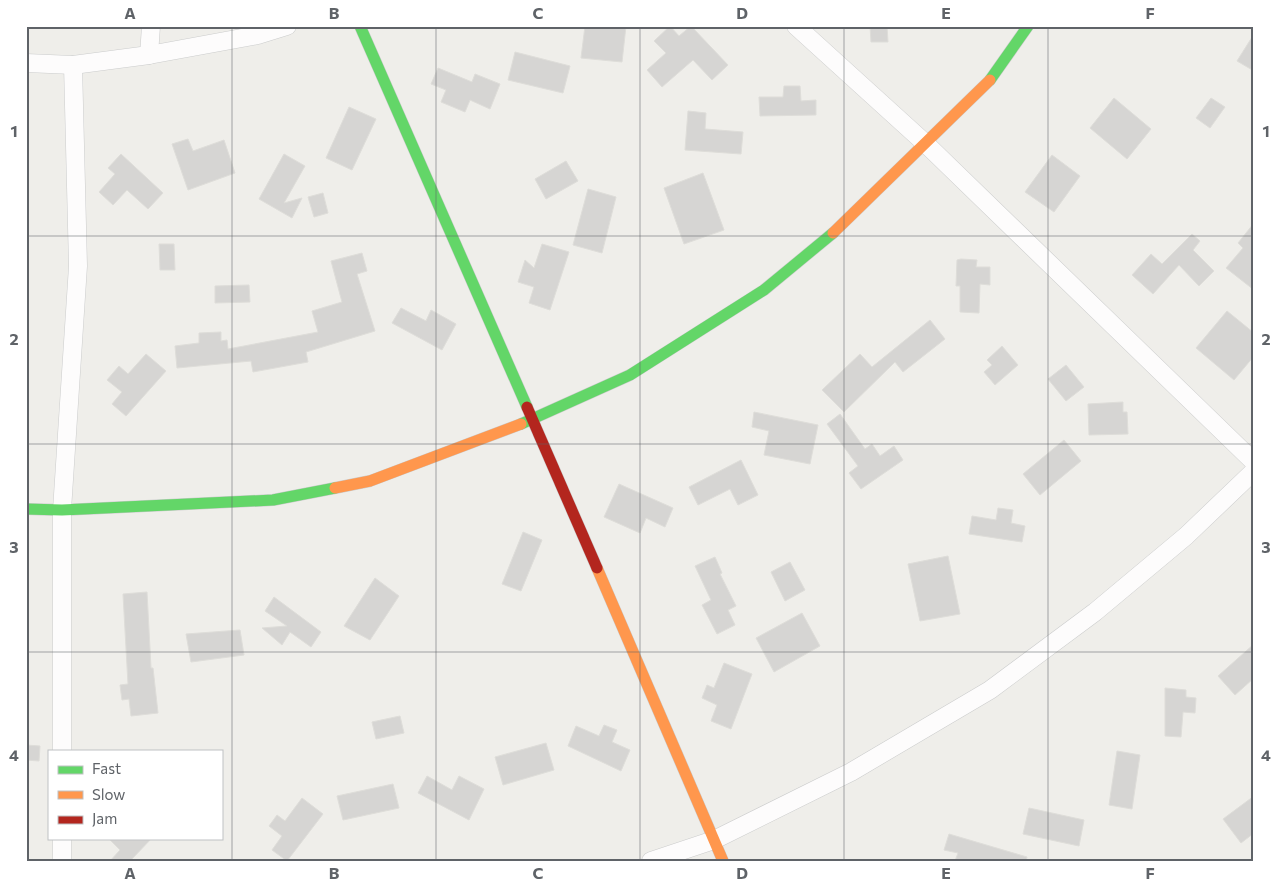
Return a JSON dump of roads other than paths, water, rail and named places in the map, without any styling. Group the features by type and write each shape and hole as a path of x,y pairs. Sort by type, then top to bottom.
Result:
{"street":[{"path":"149,55 151,26"},
{"path":"26,63 73,65 149,55 258,35 287,26"},
{"path":"360,26 533,420 723,861"},
{"path":"796,26 926,144 1254,462"},
{"path":"26,509 62,510 273,500 370,481 533,420 630,375 764,290 840,227 996,74 1028,26"},
{"path":"62,750 62,510 78,266 73,65"},
{"path":"650,861 714,840 851,772 990,690 1095,612 1186,536 1254,471"},
{"path":"62,840 62,861"}]}
